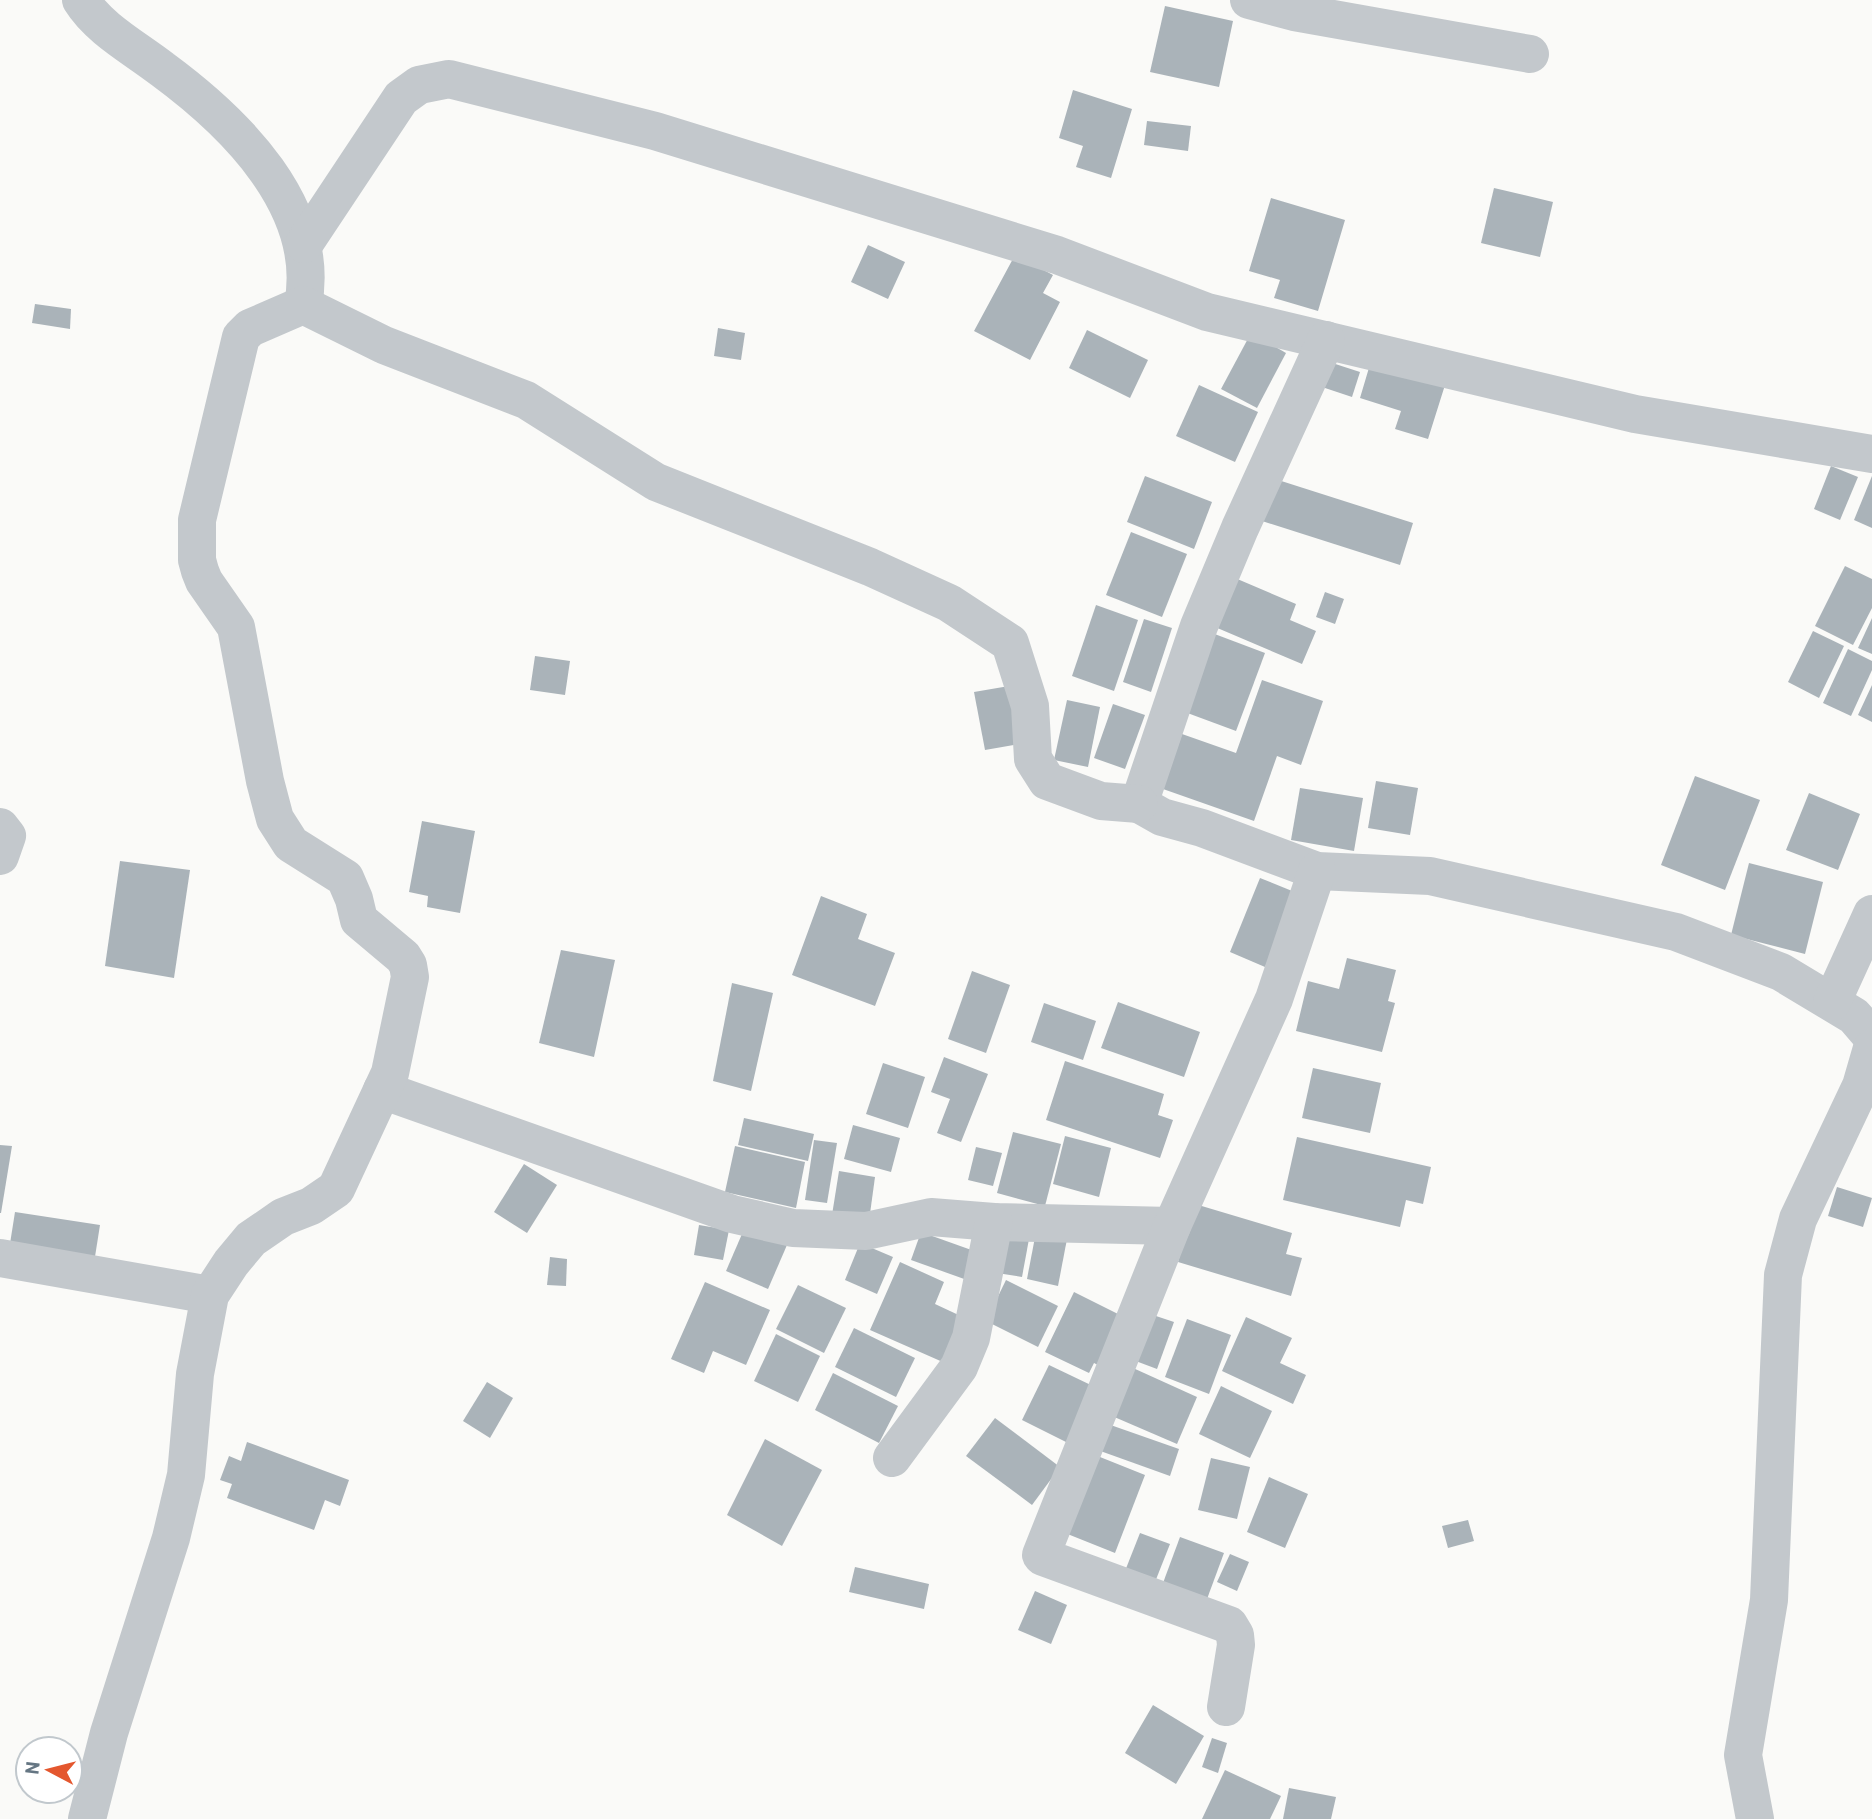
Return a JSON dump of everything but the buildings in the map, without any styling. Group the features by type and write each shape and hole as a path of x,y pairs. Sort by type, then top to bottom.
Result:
{"street":[{"path":"81,0 96,20 188,88 243,138 277,185 304,244 307,282 303,305"},
{"path":"1249,0 1294,12 1530,54"},
{"path":"304,244 401,98 419,85 449,79 655,131 1057,255 1207,313 1636,414 1872,454"},
{"path":"87,1819 109,1733 171,1538 186,1475 195,1374 210,1295 251,1239 283,1217 312,1206 336,1189 390,1073 410,977 403,957 359,920 345,878 291,844 275,819 265,781 236,627 204,581 197,560 198,520 241,337 250,328 303,305 384,345 526,400 656,482 870,567 949,603 1010,643 1030,706 1033,759 1047,780 1101,801 1139,804 1162,817 1202,828 1317,871 1430,876 1676,932 1781,972 1854,1016 1872,1037"},
{"path":"1139,804 1199,626 1240,528 1326,340"},
{"path":"0,827 7,836 0,856"},
{"path":"1226,1707 1236,1645 1229,1625 1041,1555 1172,1226 1274,999 1317,871"},
{"path":"1832,1002 1872,914"},
{"path":"1755,1819 1743,1755 1769,1600 1783,1275 1798,1219 1861,1086 1872,1048"},
{"path":"382,1090 732,1214 793,1228 866,1231 932,1217 994,1223 1172,1226"},
{"path":"892,1458 959,1367 971,1338 994,1223"},
{"path":"0,1258 210,1295"}]}
